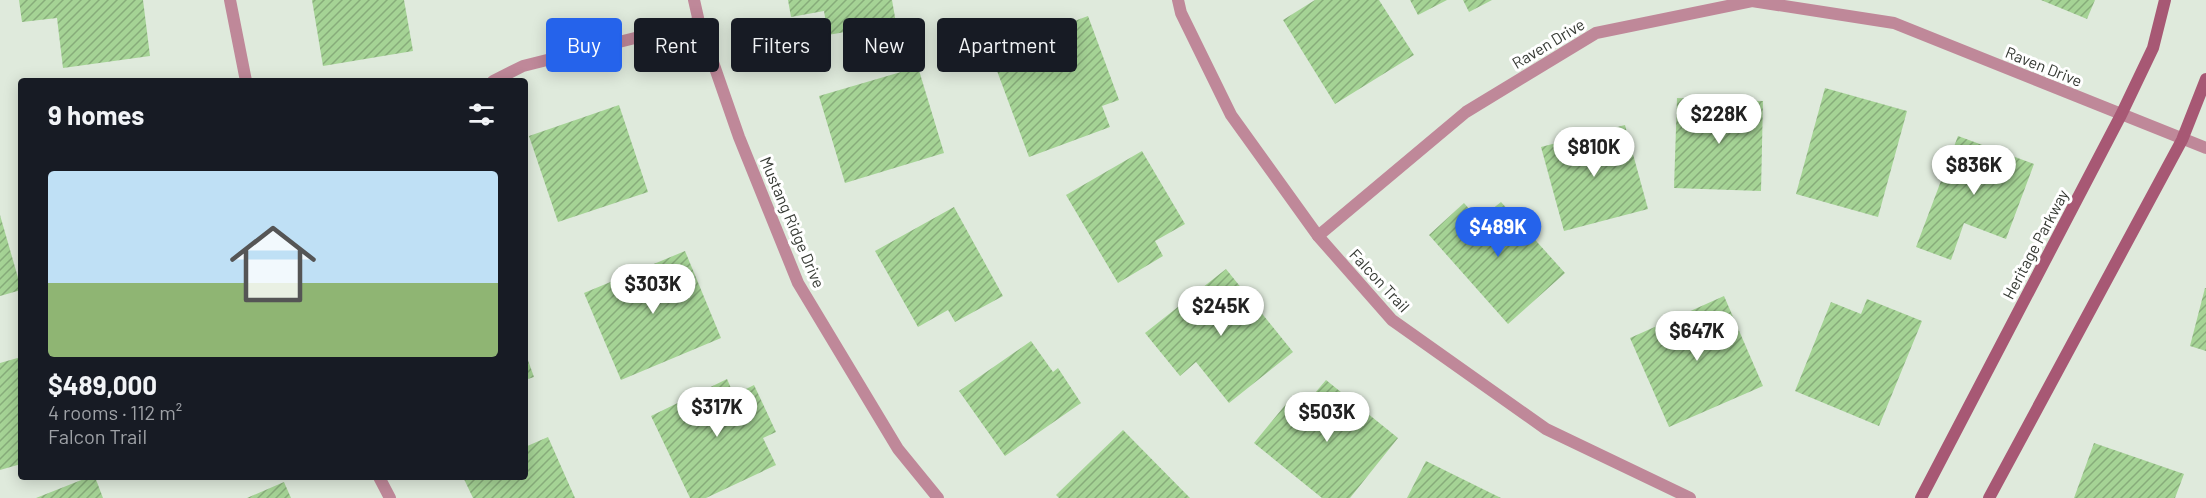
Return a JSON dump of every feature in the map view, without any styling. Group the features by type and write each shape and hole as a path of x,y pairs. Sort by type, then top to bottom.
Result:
{"main road":[{"name":"Heritage Parkway","path":"1921,498 2121,115 2153,48 2165,0"},
{"path":"1989,498 2182,140 2206,79"}],"street":[{"path":"230,0 245,78"},
{"name":"Mustang Ridge Drive","path":"694,0 698,18"},
{"name":"Falcon Trail","path":"1178,0 1181,13 1231,115 1318,236 1392,320 1546,429 1690,498"},
{"name":"Raven Drive","path":"1318,236 1466,112 1596,33 1752,1 1894,23 2206,148"},
{"path":"499,78 523,66 634,38"},
{"name":"Mustang Ridge Drive","path":"716,72 739,137 798,283 898,449 939,498"},
{"path":"381,480 390,498"}],"building":[{"path":"19,0 143,0 150,56 63,68 57,18 22,22"},
{"path":"312,0 404,0 413,51 323,66"},
{"path":"788,0 892,0 895,18 843,18 843,32 831,34 831,18 825,18 824,11 791,17"},
{"path":"1315,0 1379,0 1414,55 1335,104 1283,20"},
{"path":"1410,0 1447,0 1418,15"},
{"path":"1463,0 1492,0 1469,12"},
{"path":"2041,0 2095,0 2087,19"},
{"path":"1088,16 1119,100 1102,106 1110,127 1029,157 997,72 1077,72 1077,20"},
{"path":"901,72 920,72 944,153 845,183 819,96"},
{"path":"1825,88 1907,111 1878,217 1796,194"},
{"path":"1677,98 1763,101 1761,191 1674,188"},
{"path":"619,105 648,192 558,222 529,136"},
{"path":"1625,125 1648,209 1564,231 1541,147"},
{"path":"1958,136 2034,164 2006,239 1964,223 1951,260 1916,247"},
{"path":"1142,151 1185,224 1155,241 1163,256 1118,283 1066,195"},
{"path":"1501,202 1565,273 1508,324 1429,235 1464,203 1479,220"},
{"path":"954,207 1003,296 955,322 948,310 918,327 875,251"},
{"path":"0,215 18,278 18,291 0,296"},
{"path":"685,251 721,338 621,380 584,293"},
{"path":"1226,269 1293,352 1229,403 1196,362 1180,376 1145,333"},
{"path":"2206,288 2206,351 2190,346"},
{"path":"1724,296 1763,386 1669,427 1630,338"},
{"path":"1867,299 1922,321 1879,426 1795,391 1831,302 1861,314"},
{"path":"1031,341 1053,372 1058,368 1081,403 1005,456 959,391"},
{"path":"18,358 18,465 0,470 0,363"},
{"path":"528,360 534,377 528,379"},
{"path":"727,379 734,395 754,385 776,432 763,438 776,465 706,498 690,498 651,416"},
{"path":"1326,380 1398,438 1350,498 1322,498 1254,443 1291,398 1303,407"},
{"path":"1123,430 1190,498 1059,498 1056,495"},
{"path":"548,437 575,498 473,498 464,480 528,480 528,446"},
{"path":"2094,443 2184,474 2175,498 2074,498"},
{"path":"1426,461 1501,498 1407,498"},
{"path":"81,480 96,480 103,498 36,498"},
{"path":"284,482 291,498 247,498"}]}
